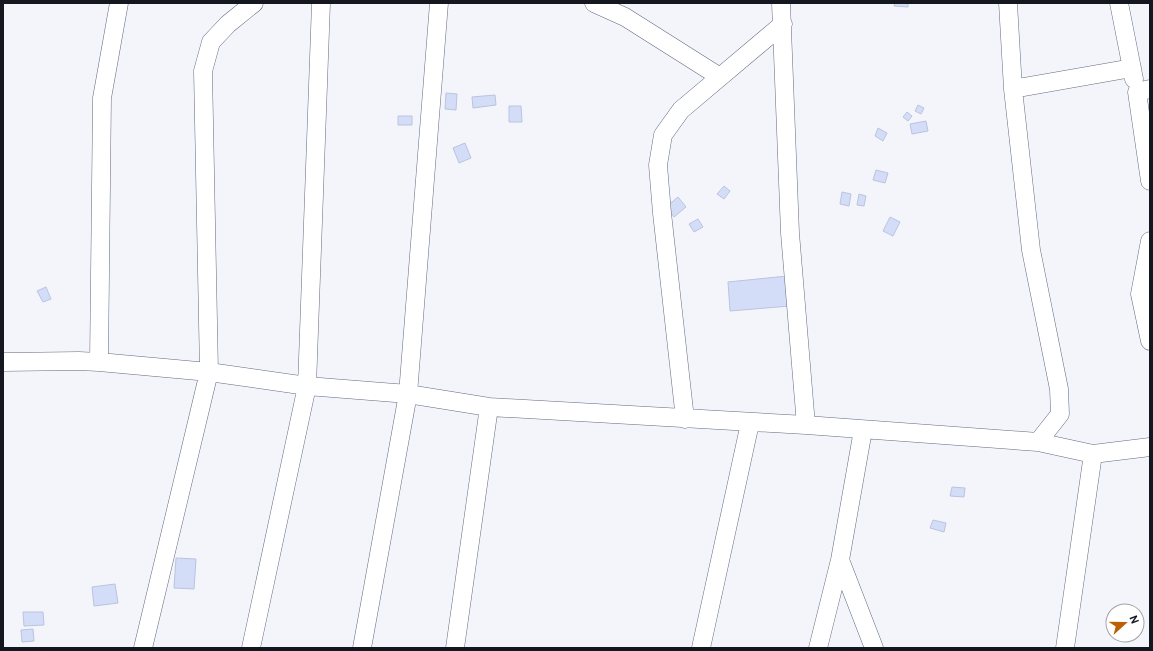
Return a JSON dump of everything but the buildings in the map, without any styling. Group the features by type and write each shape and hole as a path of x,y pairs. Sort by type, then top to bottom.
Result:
{"street":[{"path":"99,362 102,98 119,3"},
{"path":"145,648 210,372 203,71 211,42 228,24 254,3"},
{"path":"251,648 307,386 321,3"},
{"path":"362,648 408,394 439,3"},
{"path":"594,3 626,10 720,77"},
{"path":"781,3 790,233 806,425"},
{"path":"1008,3 1013,89 1031,250 1059,389 1060,414 1038,442"},
{"path":"1120,3 1132,68 1144,91 1150,181"},
{"path":"685,420 658,165 663,135 681,110 782,24"},
{"path":"1013,89 1132,68"},
{"path":"1150,242 1140,294 1150,341"},
{"path":"3,362 80,360 210,372 307,386 408,394 489,407 685,420 806,425 1038,442 1093,454 1150,447"},
{"path":"455,648 489,407"},
{"path":"701,648 750,422"},
{"path":"818,648 840,560 863,430"},
{"path":"1065,648 1093,454"},
{"path":"840,560 874,648"}]}
